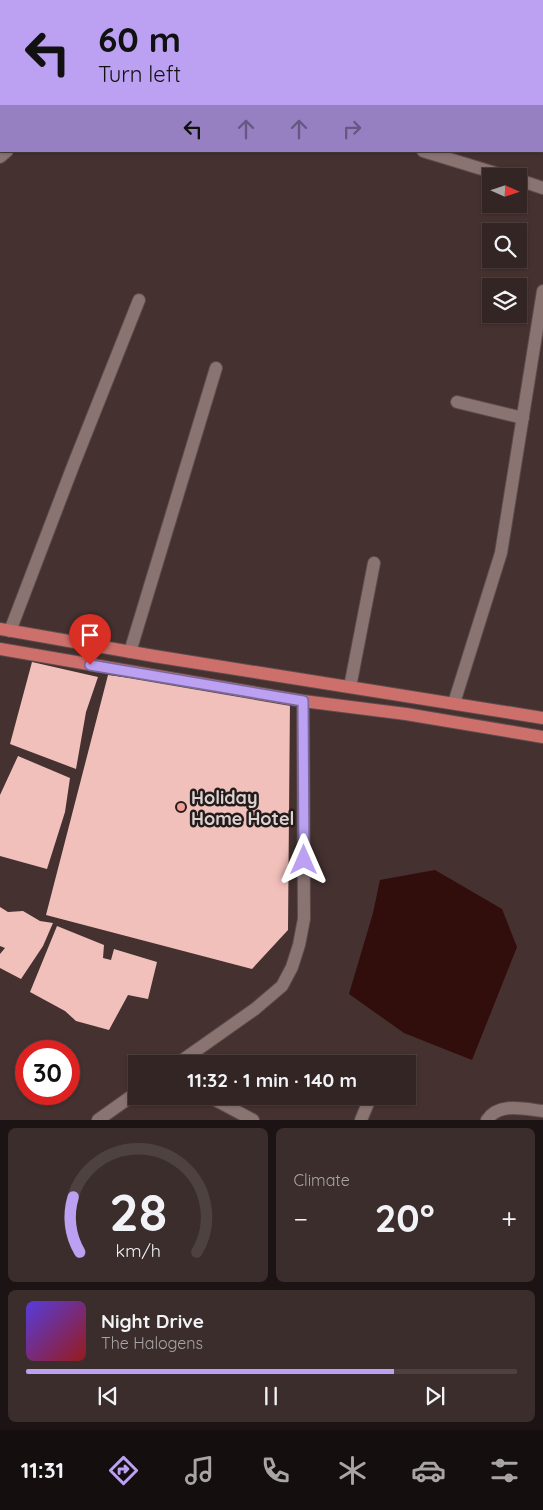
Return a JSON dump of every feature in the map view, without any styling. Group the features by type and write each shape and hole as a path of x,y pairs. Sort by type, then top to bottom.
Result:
{"main road":[{"path":"5,630 130,652 543,718"},
{"path":"0,649 303,701 406,714 543,737"},
{"path":"180,681 183,660"}],"street":[{"path":"426,152 482,169"},
{"path":"528,183 543,188"},
{"path":"454,703 501,553 522,418 540,328 543,291"},
{"path":"5,630 139,300"},
{"path":"130,652 216,368"},
{"path":"457,402 522,418"},
{"path":"350,687 374,563"},
{"path":"190,1055 254,1009 282,986 299,945 304,919 303,701"},
{"path":"98,1120 128,1099"},
{"path":"224,1105 252,1120"},
{"path":"361,1120 367,1105"},
{"path":"487,1120 491,1114 504,1108 543,1111"}],"shaded area":[{"path":"435,870 502,909 517,947 472,1060 404,1033 349,994 373,913 380,880"}],"building":[{"path":"32,662 98,677 86,712 76,769 10,744"},
{"name":"Holiday Home Hotel","path":"108,675 290,699 288,930 252,969 46,915"},
{"path":"18,756 70,778 65,812 47,869 0,856 0,795"},
{"path":"0,907 8,912 23,911 40,921 53,923 43,946 21,979 0,968 0,954 5,948 0,946"},
{"path":"57,926 104,945 103,958 111,960 114,949 157,962 148,999 128,995 109,1030 76,1021 65,1011 30,992"}],"place":[{"name":"Holiday Home Hotel","path":"181,807"}],"route":[{"path":"90,665 303,701 304,860"}]}
